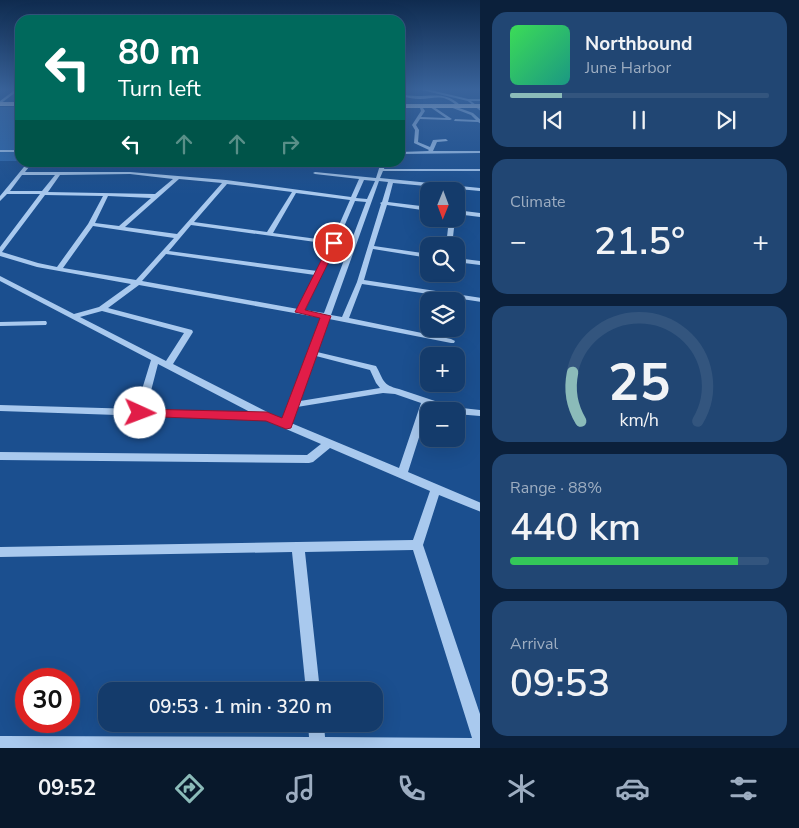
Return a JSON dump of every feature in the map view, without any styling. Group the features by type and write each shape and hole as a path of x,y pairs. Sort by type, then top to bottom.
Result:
{"street":[{"path":"415,124 417,130 416,143 431,151"},
{"path":"431,151 435,141 446,140"},
{"path":"0,151 15,151"},
{"path":"405,153 480,152"},
{"path":"0,199 3,191 20,167"},
{"path":"3,191 27,167"},
{"path":"286,425 368,201 383,167"},
{"path":"405,167 480,170"},
{"path":"59,173 42,193 0,253 59,269 326,316 451,341"},
{"path":"22,174 130,173 226,182 368,201"},
{"path":"316,173 480,190"},
{"path":"121,227 178,177"},
{"path":"300,312 334,243 362,178"},
{"path":"74,316 102,310 137,283 176,236 226,182"},
{"path":"344,320 372,247 383,203 391,182"},
{"path":"3,191 155,196"},
{"path":"269,234 295,191"},
{"path":"59,269 91,224 106,195"},
{"path":"383,203 420,208"},
{"path":"465,213 480,215"},
{"path":"189,223 334,243"},
{"path":"91,224 176,236"},
{"path":"372,247 420,255"},
{"path":"163,252 319,273"},
{"path":"465,262 480,264"},
{"path":"0,278 267,417 480,508"},
{"path":"360,282 480,300"},
{"path":"102,310 188,332 168,365"},
{"path":"0,324 43,323"},
{"path":"312,353 373,368 380,383 389,390 425,402"},
{"path":"140,413 155,359"},
{"path":"293,405 389,390"},
{"path":"0,408 267,417"},
{"path":"465,411 480,413"},
{"path":"402,474 420,419"},
{"path":"0,456 310,459 329,443"},
{"path":"0,744 318,747 480,745 417,545 436,489"},
{"path":"0,552 417,545"},
{"path":"298,547 312,682"},
{"path":"317,732 318,747"}],"shaded area":[{"path":"0,124 15,124 15,161 0,161"}],"route":[{"path":"140,413 267,417 286,425 326,316 300,312 334,243"}]}
